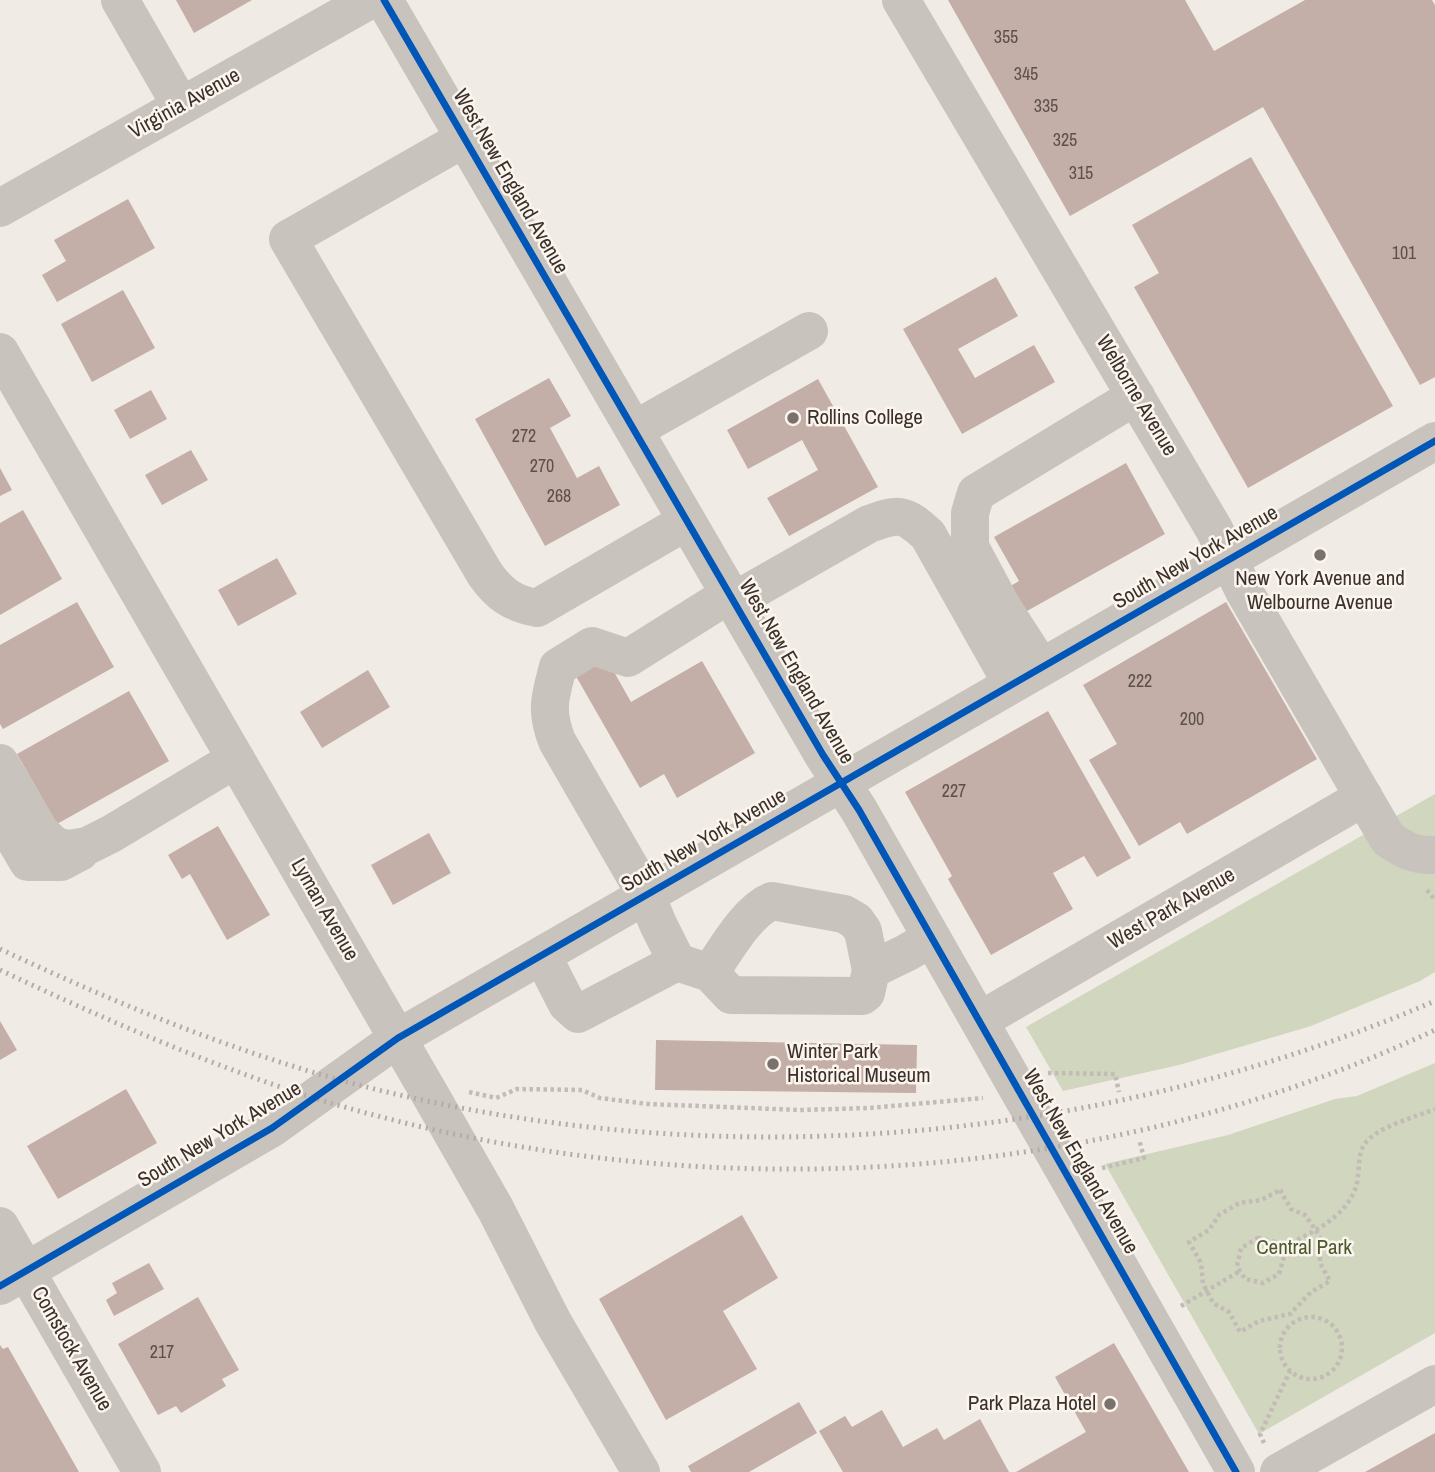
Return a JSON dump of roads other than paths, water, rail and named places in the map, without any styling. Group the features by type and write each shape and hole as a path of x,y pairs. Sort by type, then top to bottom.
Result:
{"street":[{"path":"120,0 181,106"},
{"name":"Virginia Avenue","path":"0,208 370,0"},
{"name":"West New England Avenue","path":"384,0 687,521 859,810 1237,1472"},
{"name":"Welborne Avenue","path":"901,0 1214,528 1244,591 1388,839 1408,852 1423,856 1435,855"},
{"path":"465,138 288,239 485,574 495,589 509,600 537,608 687,521"},
{"path":"634,430 810,331"},
{"name":"Lyman Avenue","path":"4,370 236,759 398,1038 489,1198 553,1322 641,1472"},
{"path":"1026,676 1001,605 970,547 970,513 975,493 1136,396"},
{"name":"South New York Avenue","path":"13,1278 272,1128 398,1038 1435,441"},
{"path":"542,955 567,1004 578,1014 694,968 737,934 762,905 772,901 844,914 856,921 863,931 871,970 866,993 862,996 731,995 694,968 646,895 557,741 548,706 558,667 592,646 628,658 732,597 869,524 890,516 911,519 928,535 1026,676"},
{"path":"0,814 29,862 61,862 236,759"},
{"path":"0,763 41,833 55,846 62,849 77,848 111,834"},
{"name":"West Park Avenue","path":"979,1021 1364,797"},
{"path":"871,970 932,937"},
{"name":"Comstock Avenue","path":"0,1226 13,1278 142,1472"},
{"path":"1272,1459 1435,1384"}],"railway":[{"path":"0,949 95,992 192,1031 340,1080 391,1093 522,1118 655,1133 788,1137 920,1130 1052,1113 1183,1086 1310,1049 1435,1001"},
{"path":"0,970 154,1039 311,1097 450,1133 592,1157 736,1168 880,1167 1023,1152 1164,1125 1302,1084 1435,1030"}],"place":[{"name":"Rollins College","path":"793,418"},
{"name":"New York Avenue and Welbourne Avenue","path":"1320,555"},
{"name":"Winter Park Historical Museum","path":"773,1064"},
{"name":"Park Plaza Hotel","path":"1110,1404"}],"park label":[{"name":"Central Park","path":"1304,1248"}]}
